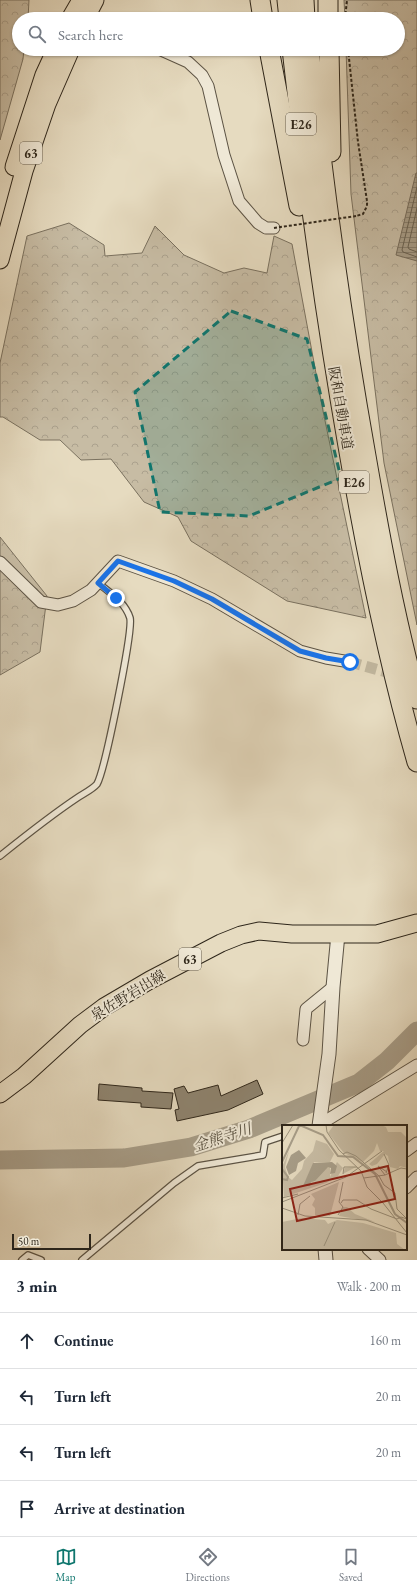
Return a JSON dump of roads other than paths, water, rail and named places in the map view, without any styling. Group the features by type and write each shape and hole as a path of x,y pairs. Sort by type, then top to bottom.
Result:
{"highway":[{"path":"260,0 262,12"},
{"path":"287,0 288,12"},
{"path":"304,0 305,12"},
{"path":"328,0 328,12"},
{"path":"270,56 306,239 333,358"},
{"name":"阪和自動車道","path":"293,56 310,199 333,358 357,501 390,659 405,721 417,762"},
{"name":"阪和自動車道","path":"310,56 328,214 358,412 387,573 417,699"},
{"path":"329,56 331,148 334,195 338,242 358,383 358,412"}],"main road":[{"path":"74,12 81,0"},
{"path":"89,12 95,0"},
{"name":"63","path":"0,215 26,127 44,75 53,56"},
{"name":"63","path":"0,260 27,164 47,104 68,56"},
{"name":"泉佐野岩出線","path":"0,1094 24,1076 80,1026 104,1007 150,980 221,943 241,935 259,931 292,934 376,934 417,923"}],"street":[{"path":"175,56 188,62 202,75 208,86 224,156 239,201 258,223 266,228 274,228"},
{"path":"0,562 41,602 58,606 73,601 91,590 118,561 174,581 212,599 300,651 326,658 350,662"},
{"path":"319,1124 329,1054 338,934"},
{"path":"303,1040 306,1009 333,987"},
{"path":"319,1124 417,1065"},
{"path":"407,1151 417,1143"},
{"path":"407,1187 417,1177"},
{"path":"325,1250 326,1260"},
{"path":"369,1250 380,1260"}],"lane":[{"path":"0,856 49,817 96,785 104,762 126,656 130,620 127,609 98,583"},
{"path":"82,1260 174,1183 198,1166 264,1155 265,1142 282,1136"},
{"path":"22,1260 28,1255 41,1260"}],"water":[{"path":"417,173 417,261 396,255"}],"waterway":[{"name":"金熊寺川","path":"0,1160 124,1158 191,1147 249,1129 359,1083 387,1061 417,1031"}],"tunnel":[{"path":"350,662 397,675"}]}
